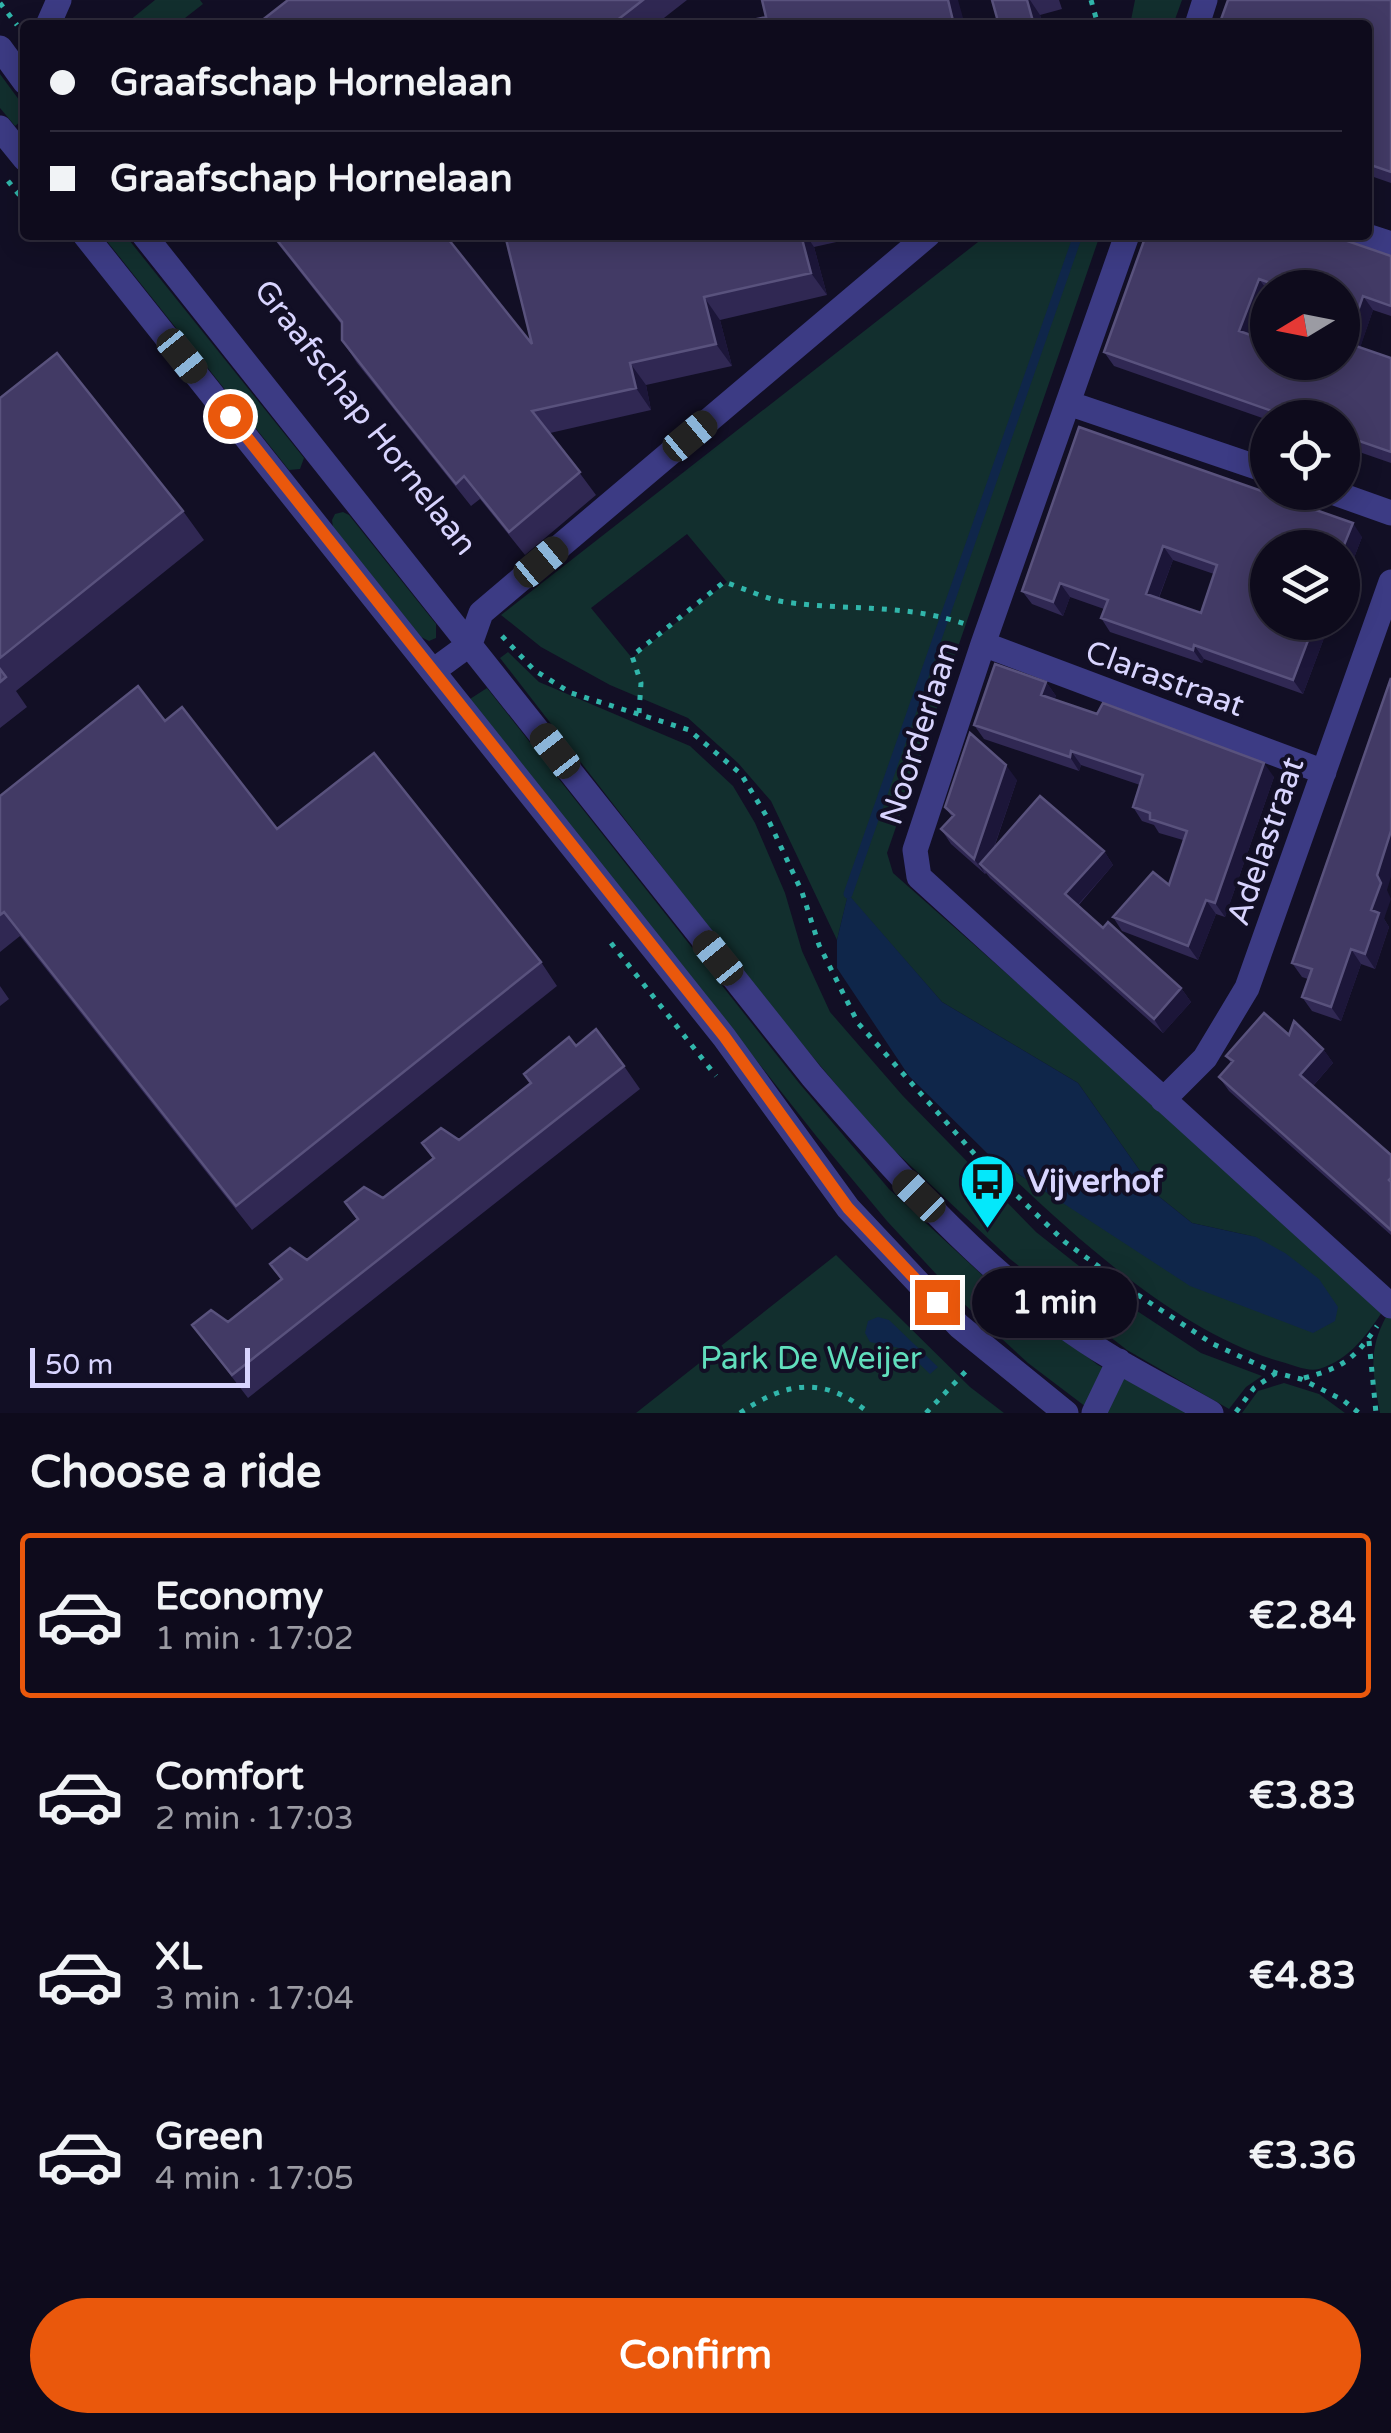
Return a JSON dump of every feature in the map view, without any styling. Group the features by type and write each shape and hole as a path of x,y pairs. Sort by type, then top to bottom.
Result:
{"street":[{"path":"0,48 20,74"},
{"path":"0,128 20,153"},
{"path":"89,240 724,1036 848,1208 959,1326 1066,1413"},
{"name":"Graafschap Hornelaan","path":"148,240 812,1076 894,1170 969,1246 1044,1310 1119,1362 1211,1413"},
{"path":"433,672 470,644 481,613 922,240"},
{"name":"Noorderlaan","path":"1125,240 1068,403 976,635 914,850 920,877 1391,1306"},
{"path":"1068,403 1250,465"},
{"name":"Graafschap Hornelaan","path":"302,508 338,478"},
{"path":"1360,501 1391,512"},
{"name":"Adelastraat","path":"1162,1100 1205,1058 1248,988 1391,582"},
{"name":"Clarastraat","path":"976,635 1324,772"},
{"path":"1094,1413 1119,1362"}],"path":[{"path":"0,3 20,29"},
{"path":"0,170 20,196"},
{"path":"639,713 641,684 632,656 724,582 782,601 932,613 976,635"},
{"path":"481,613 534,670 572,693 689,730 740,774 766,817 802,892 819,946 858,1024 979,1159 1065,1242 1213,1344 1276,1373 1301,1379 1343,1400 1359,1413"},
{"path":"1301,1379 1353,1359 1369,1338 1376,1413"},
{"path":"926,1413 966,1370"},
{"path":"1236,1413 1254,1388 1276,1373"},
{"path":"740,1413 762,1398 790,1388 812,1386 833,1391 868,1413"}],"green space":[{"path":"155,0 200,0 203,4 182,20 130,20"},
{"path":"1135,0 1182,0 1175,20 1131,20"},
{"path":"0,74 20,101 20,122 15,126 0,108"},
{"path":"106,240 129,240 304,458 300,469 289,470"},
{"path":"981,240 1098,240 887,853 893,873 1385,1308 1365,1336 1340,1359 1319,1369 1282,1362 1202,1328 1163,1304 1088,1246 989,1155 1060,1201 1256,1237 1192,1223 1157,1195 1078,1083 942,1002 848,895 837,940 771,801 738,763 688,718 610,685 541,647 501,615","holes":["687,534 727,582 632,658 591,608"]},
{"path":"343,512 436,624 436,638 429,641 421,637 333,527 335,514"},
{"path":"508,652 539,682 690,746 733,786 755,823 785,893 802,951 830,1012 903,1096 1036,1232 1131,1307 1201,1353 1262,1376 1246,1387 1229,1409 1127,1350 1010,1259 881,1138 765,1000 500,658"},
{"path":"487,688 799,1083 889,1189 993,1285 1098,1365 1190,1413 1094,1413 1028,1363 962,1302 817,1137 470,699"},
{"name":"Park De Weijer","path":"836,1255 970,1387 1004,1413 636,1413"},
{"path":"1387,1315 1391,1318 1391,1413 1380,1413 1374,1351"},
{"path":"1284,1383 1319,1394 1345,1413 1242,1413 1258,1391"}],"water":[{"path":"848,894 942,1002 1078,1083 1157,1195 1192,1223 1256,1237 1285,1253 1319,1279 1338,1307 1335,1321 1313,1333 1190,1286 989,1155 909,1076 837,968 837,940"},
{"path":"878,1317 889,1320 938,1367 930,1374 904,1349 870,1342 865,1333 868,1321"}],"building":[{"path":"288,0 643,0 617,20 262,20"},
{"path":"762,0 948,0 953,20 752,20 766,17"},
{"path":"992,0 1027,0 1033,20 998,20"},
{"path":"1228,0 1391,0 1391,172 1372,165 1372,20 1221,20"},
{"path":"277,240 449,240 532,344 506,240 802,240 811,273 704,297 716,344 630,363 636,388 532,411 580,472 509,532 464,476 456,484 396,409 342,340 342,322"},
{"path":"1144,240 1345,240 1391,256 1391,306 1363,296 1360,305 1360,270 1250,270 1250,302 1239,331 1250,335 1250,380 1360,380 1360,347 1391,358 1391,452 1360,441 1360,400 1250,400 1250,403 1104,352"},
{"path":"57,353 183,511 0,658 0,398"},
{"path":"1079,427 1250,487 1250,510 1316,510 1353,523 1350,530 1250,530 1250,640 1308,640 1293,680 1101,618 1108,600 1060,583 1053,602 1022,591","holes":["1163,546 1217,565 1201,613 1146,594"]},
{"path":"995,664 1046,682 1041,695 1097,714 1103,703 1264,763 1215,903 1206,900 1188,946 1113,917 1153,872 1169,885 1187,831 1150,819 1150,813 1133,807 1143,775 1071,751 1070,757 974,725"},
{"path":"1391,678 1391,831 1377,875 1381,883 1371,910 1379,913 1365,954 1351,949 1331,1007 1302,997 1312,969 1292,963"},
{"path":"138,686 165,721 182,707 277,829 374,753 541,962 236,1206 4,912 0,915 0,796"},
{"path":"970,733 1006,765 974,859 941,829 954,815 945,807"},
{"path":"1040,796 1104,851 1065,894 1103,928 1108,922 1181,988 1154,1019 980,864"},
{"path":"1264,1013 1289,1035 1294,1021 1323,1049 1300,1075 1391,1155 1391,1230 1219,1077 1233,1061 1226,1056"},
{"path":"596,1029 624,1066 232,1375 192,1325 211,1310 228,1322 282,1279 270,1264 290,1248 307,1260 358,1219 345,1202 364,1187 383,1198 434,1158 422,1143 441,1128 459,1140 531,1083 524,1074 569,1037 576,1046"}],"waterway":[{"path":"848,894 1076,240"}],"place":[{"name":"Vijverhof","path":"988,1230"}],"route":[{"path":"230,416 724,1036 848,1208 937,1302"}]}
